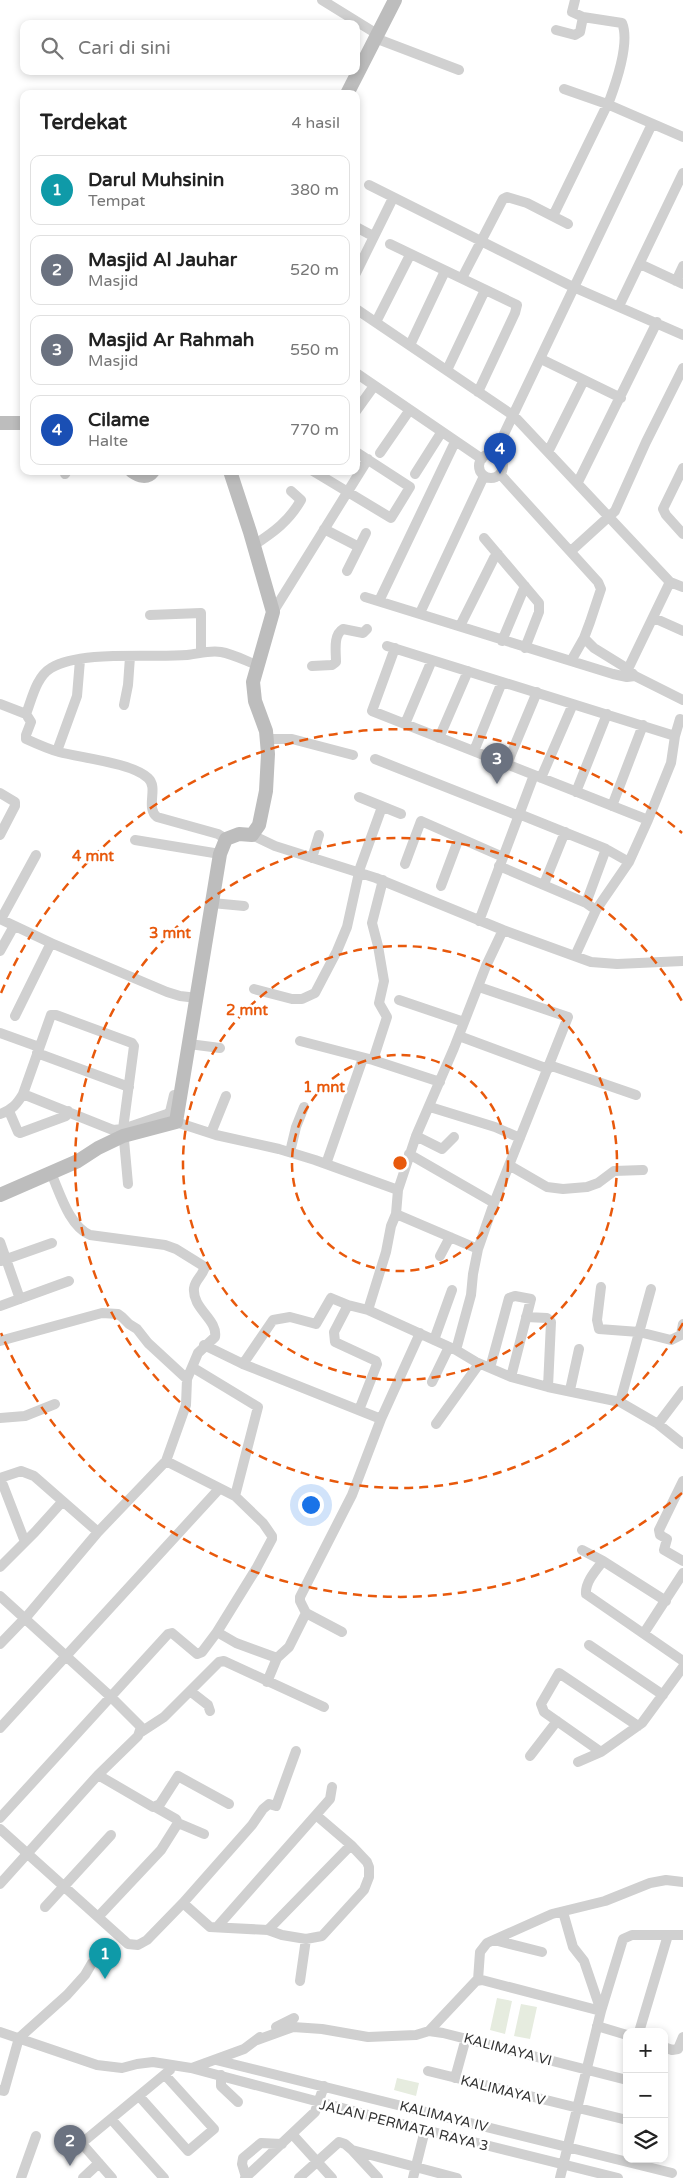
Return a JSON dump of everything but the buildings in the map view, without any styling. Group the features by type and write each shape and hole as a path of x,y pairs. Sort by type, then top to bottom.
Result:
{"street":[{"path":"322,0 352,20"},
{"path":"360,68 395,0"},
{"path":"553,216 617,80 625,31 622,23 583,17 572,12 575,0"},
{"path":"556,30 578,34 582,29 583,17"},
{"path":"360,25 376,36 459,70"},
{"path":"349,90 356,75"},
{"path":"564,89 607,104 683,137"},
{"path":"494,455 652,124"},
{"path":"619,306 683,173"},
{"path":"369,185 575,288 657,322 683,335"},
{"path":"462,278 503,199 508,197 568,224"},
{"path":"360,264 393,198"},
{"path":"360,229 373,236"},
{"path":"390,244 514,303 518,307 478,392"},
{"path":"376,322 410,255"},
{"path":"640,264 680,282 683,266"},
{"path":"410,345 445,271"},
{"path":"447,370 485,290"},
{"path":"360,312 514,416 670,582 683,587"},
{"path":"578,482 657,322"},
{"path":"541,359 621,398"},
{"path":"571,551 615,511 646,442 683,368"},
{"path":"360,376 441,433 482,459"},
{"path":"548,452 584,380"},
{"path":"360,406 374,386"},
{"path":"380,453 409,410"},
{"path":"0,423 20,423"},
{"path":"415,474 441,433"},
{"path":"379,601 455,442"},
{"path":"319,475 389,518 393,517 410,490 408,485 360,454"},
{"path":"494,455 502,461 500,474 492,478 484,476 479,468 482,459 494,455"},
{"path":"360,471 368,459"},
{"path":"683,468 663,509 666,516 683,534"},
{"path":"500,474 571,551 598,582 601,589 584,638 571,661"},
{"path":"231,475 273,612"},
{"path":"252,835 259,825 266,791 268,739 254,701 253,689 257,665 273,612 357,475"},
{"path":"420,613 484,476"},
{"path":"254,546 280,528 292,516 301,500 291,491"},
{"path":"324,529 358,547"},
{"path":"346,571 366,532"},
{"path":"484,538 525,586 540,607 525,648"},
{"path":"460,626 494,558 498,554"},
{"path":"631,673 670,582"},
{"path":"502,641 525,586"},
{"path":"364,597 613,674 631,673"},
{"path":"150,616 201,613 201,652"},
{"path":"654,618 683,631"},
{"path":"312,666 332,665 336,662 337,636 340,631 343,629 362,632 367,629"},
{"path":"584,638 594,648 631,673 683,700"},
{"path":"648,820 372,711 391,647 675,736"},
{"path":"26,714 37,684 45,672 62,663 107,656 189,655 201,652 222,652 257,665"},
{"path":"124,705 130,657"},
{"path":"57,751 76,696 80,660"},
{"path":"405,724 432,660"},
{"path":"439,738 468,671"},
{"path":"474,751 502,682"},
{"path":"507,764 537,692"},
{"path":"0,704 26,714 31,722 26,739 57,751 134,769 149,779 152,784 153,814 218,834 226,839"},
{"path":"479,921 519,815 573,704"},
{"path":"576,792 607,714"},
{"path":"575,956 596,910 629,862 648,820 671,763 680,719"},
{"path":"612,806 643,726"},
{"path":"268,739 292,739 353,755"},
{"path":"376,759 565,832 606,849 629,862"},
{"path":"0,793 15,802 15,806 0,835"},
{"path":"359,797 401,814"},
{"path":"254,989 292,999 302,999 315,993 337,951 347,926 359,872 382,807"},
{"path":"405,864 421,822 459,838 501,862 586,903 596,910"},
{"path":"544,884 565,832"},
{"path":"176,1122 189,1044 192,997 212,904 220,854 226,839 239,834 252,835 275,846 383,880 479,921 597,963 648,964 683,961"},
{"path":"312,858 319,835"},
{"path":"441,886 459,838"},
{"path":"135,840 220,854"},
{"path":"586,903 606,849"},
{"path":"36,855 0,919 51,943 157,986 169,987 192,997"},
{"path":"326,1164 387,1017 379,1004 384,981 372,923 383,880"},
{"path":"212,904 244,906"},
{"path":"0,951 14,926"},
{"path":"368,1310 396,1214 398,1190 416,1136 430,1108 486,966 503,930"},
{"path":"15,1016 51,943"},
{"path":"432,1382 453,1349 471,1295 478,1250 494,1203 568,1017 479,987"},
{"path":"399,1000 464,1022"},
{"path":"68,1111 66,1116 20,1133 4,1112 17,1104 24,1094 50,1017 54,1015 132,1043 134,1046 123,1133 128,1184"},
{"path":"0,1194 78,1162 123,1133 170,1112 187,1025"},
{"path":"0,1033 129,1087"},
{"path":"459,1036 636,1095"},
{"path":"300,1041 368,1059 440,1082"},
{"path":"189,1044 220,1048"},
{"path":"24,1094 123,1133 176,1122 211,1133 290,1152 398,1190"},
{"path":"211,1133 226,1096"},
{"path":"290,1152 304,1107"},
{"path":"430,1108 496,1127 520,1138"},
{"path":"416,1136 442,1149 454,1137"},
{"path":"410,1154 494,1203"},
{"path":"509,1165 547,1187 563,1190 587,1187 598,1183 614,1171 643,1170"},
{"path":"0,1644 25,1618 98,1532 166,1461 186,1405 187,1379 198,1353 204,1345 213,1340 216,1332 196,1304 194,1296 194,1288 204,1267 165,1244 90,1235 83,1232 68,1211 51,1174"},
{"path":"396,1214 478,1250"},
{"path":"440,1256 450,1237"},
{"path":"0,1242 3,1261 20,1299"},
{"path":"3,1261 52,1244"},
{"path":"0,1306 69,1281"},
{"path":"601,1287 597,1320 598,1329 640,1332 671,1340 680,1335 683,1324"},
{"path":"434,1340 452,1290"},
{"path":"620,1402 651,1290"},
{"path":"490,1368 510,1297 515,1296 531,1300 511,1377"},
{"path":"243,1364 273,1320 290,1317 316,1324 330,1298 368,1310 453,1349 479,1364 511,1377 620,1402 658,1424 683,1444"},
{"path":"348,1305 334,1332 335,1342 376,1360 377,1364 361,1405"},
{"path":"0,1341 102,1314 118,1314 137,1329 148,1343 187,1379"},
{"path":"526,1317 547,1318 551,1321 548,1387"},
{"path":"342,1632 306,1613 300,1602 300,1597 352,1494 382,1419 420,1333"},
{"path":"204,1345 243,1364 382,1419"},
{"path":"570,1390 579,1349"},
{"path":"436,1424 479,1364"},
{"path":"192,1367 258,1407 235,1496"},
{"path":"658,1424 683,1391"},
{"path":"0,1418 25,1416 55,1404"},
{"path":"0,1818 168,1634 172,1633 197,1654 202,1652 217,1632 272,1539 269,1530 263,1523 235,1496 166,1461"},
{"path":"25,1542 0,1480 21,1471 34,1476 98,1532"},
{"path":"683,1481 659,1530 660,1535 667,1539 664,1550 683,1561"},
{"path":"0,1728 219,1489"},
{"path":"0,1567 62,1502"},
{"path":"582,1550 666,1600"},
{"path":"603,1561 589,1582 586,1594 683,1661"},
{"path":"644,1633 683,1573"},
{"path":"0,1596 111,1697 141,1727 141,1732"},
{"path":"267,1682 277,1658 289,1647 306,1613"},
{"path":"217,1632 236,1643 277,1658"},
{"path":"589,1645 663,1695"},
{"path":"0,1884 29,1854 98,1775 141,1732 164,1717 219,1662 224,1661 324,1707"},
{"path":"578,1762 601,1752 638,1726 683,1667"},
{"path":"601,1752 544,1712 541,1704 559,1673 638,1726"},
{"path":"190,1691 208,1706 210,1711"},
{"path":"530,1756 557,1721"},
{"path":"0,1829 128,1944 136,1945 147,1940 183,1903 252,1825 263,1809 269,1804 276,1806 296,1751"},
{"path":"98,1775 146,1805 156,1807 176,1819 178,1823 204,1834"},
{"path":"156,1807 160,1804 178,1776 229,1804"},
{"path":"217,1927 330,1799 332,1787"},
{"path":"183,1903 207,1926 268,1930 282,1935 306,1939 322,1936 356,1900 369,1878 367,1862 351,1845 316,1815"},
{"path":"98,1917 161,1850 178,1823"},
{"path":"45,1907 111,1835"},
{"path":"268,1930 351,1845"},
{"path":"257,2040 293,2027 322,2028 368,2037 416,2035 429,2031 478,1980 480,1952 484,1946 494,1940 552,1914 604,1901 650,1883 666,1880 683,1882"},
{"path":"563,1912 573,1947 584,1961 601,2011"},
{"path":"560,2178 597,2026 623,1939 632,1935 683,1935"},
{"path":"640,2028 668,1936"},
{"path":"300,1981 306,1939"},
{"path":"494,1940 542,1952"},
{"path":"0,2090 4,2091 18,2038 67,1995 85,1975 92,1963"},
{"path":"478,1980 601,2011"},
{"path":"191,2068 244,2049 266,2032 294,2018"},
{"path":"597,2026 623,2034"},
{"name":"KALIMAYA VI","path":"429,2031 466,2038 623,2079"},
{"name":"JALAN PERMATA RAYA 3","path":"0,2032 97,2065 122,2068 153,2062 174,2064 307,2100 618,2178"},
{"path":"668,2049 678,2049 683,2037"},
{"path":"455,2078 466,2038"},
{"name":"KALIMAYA IV","path":"216,2060 672,2173"},
{"path":"112,2178 84,2146 83,2142 165,2075 174,2064"},
{"name":"KALIMAYA V","path":"428,2071 623,2119"},
{"path":"139,2096 188,2151 214,2129 165,2075"},
{"path":"220,2075 220,2086 238,2102"},
{"path":"294,2096 299,2080"},
{"path":"307,2100 312,2083"},
{"path":"245,2178 315,2112 320,2103 324,2086"},
{"path":"111,2119 164,2178"},
{"path":"413,2178 425,2130"},
{"path":"293,2134 332,2178"},
{"path":"21,2178 36,2136"},
{"path":"299,2178 339,2142 352,2150 378,2178"},
{"path":"245,2178 242,2164 243,2158 261,2143 282,2144"},
{"path":"352,2150 451,2177"},
{"path":"83,2178 99,2164"}],"shaded area":[{"path":"497,1998 512,2001 505,2034 490,2030"},
{"path":"521,2004 537,2007 530,2039 514,2036"},
{"path":"397,2078 419,2083 416,2096 394,2090"}],"place":[{"name":"Cilame","path":"500,474"},
{"name":"Masjid Ar Rahmah","path":"497,784"},
{"name":"Darul Muhsinin","path":"105,1979"},
{"name":"Masjid Al Jauhar","path":"70,2166"}]}
